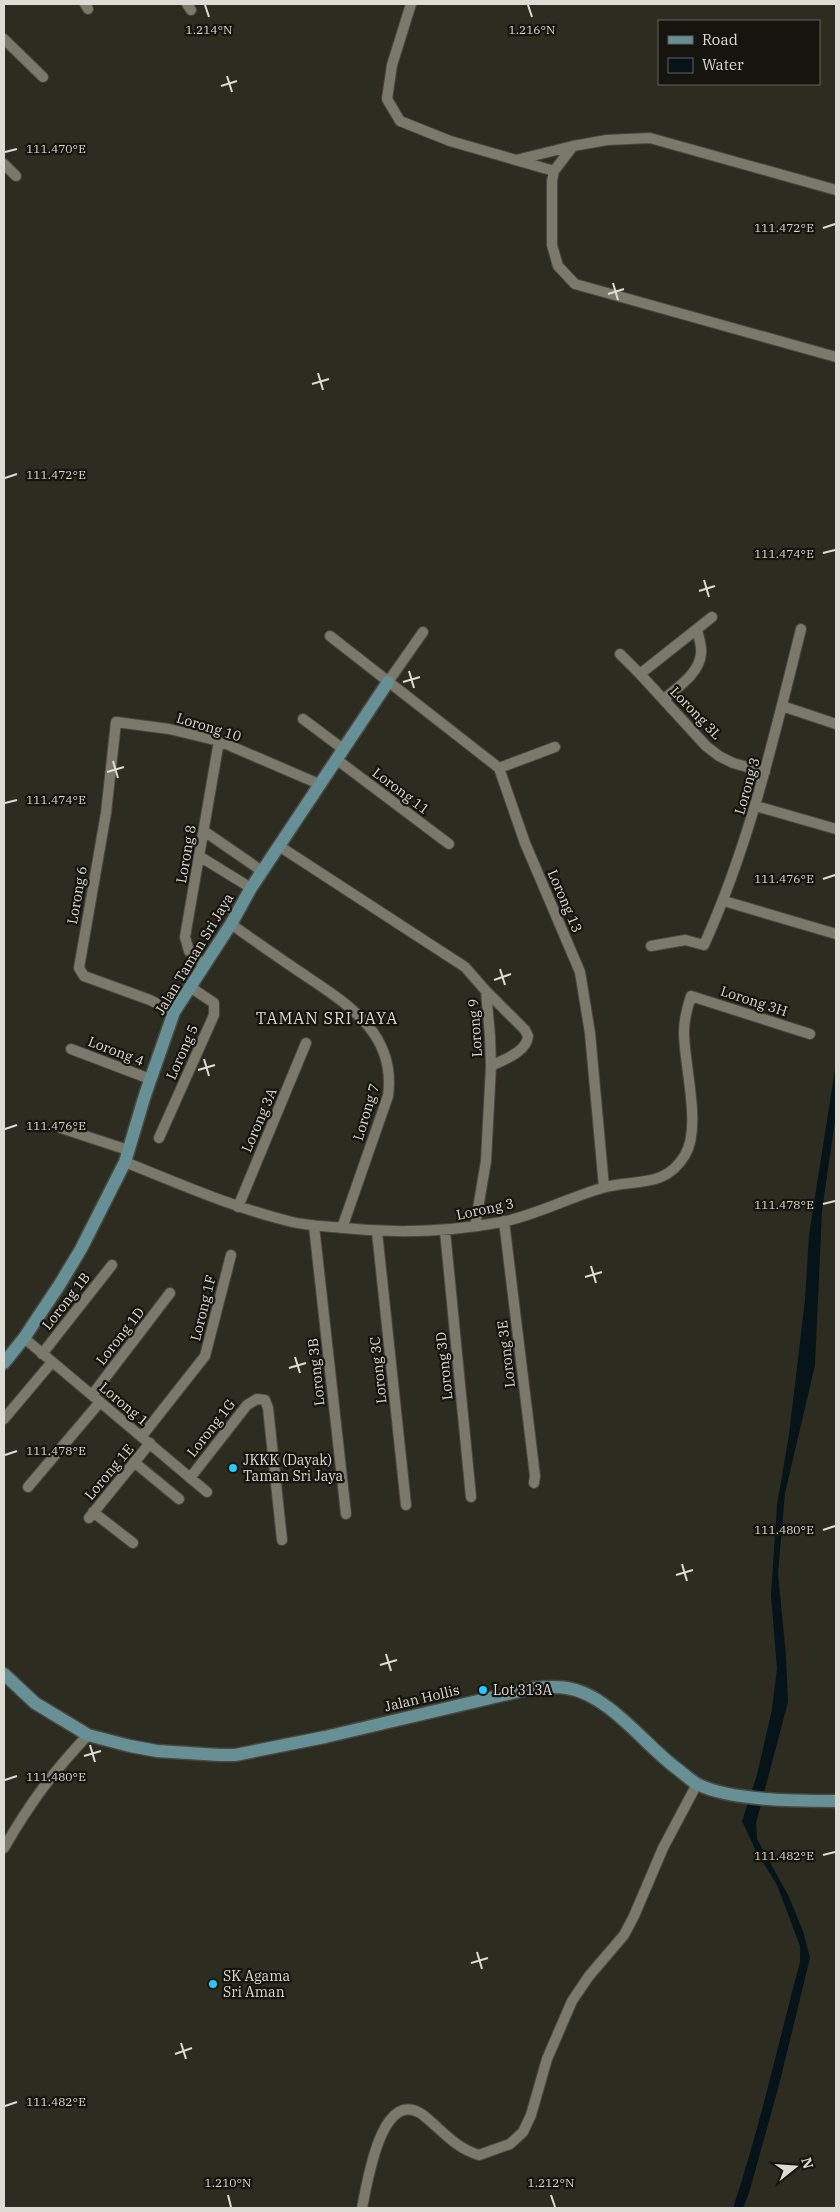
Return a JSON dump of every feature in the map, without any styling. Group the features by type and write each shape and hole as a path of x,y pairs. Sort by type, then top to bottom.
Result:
{"main road":[{"name":"Jalan Taman Sri Jaya","path":"4,1362 24,1338 81,1249 126,1156 150,1079 174,1012 231,924 262,871 388,682"},
{"name":"Jalan Hollis","path":"4,1674 35,1703 88,1735 157,1751 235,1755 325,1737 533,1688 551,1686 569,1688 605,1706 667,1761 697,1784 722,1792 747,1796 836,1801"}],"street":[{"path":"411,4 392,65 387,99 400,121 450,141 554,171"},
{"path":"4,39 43,77"},
{"path":"515,160 607,140 650,138 836,190"},
{"path":"573,146 554,171 552,181 552,245 558,266 575,284 836,357"},
{"path":"4,164 16,176"},
{"path":"640,674 712,617"},
{"path":"664,699 690,676 698,666 701,651 697,629"},
{"name":"Lorong 3","path":"651,946 685,940 704,945 724,901 756,806 801,630"},
{"path":"388,682 423,632"},
{"path":"330,636 499,768 555,747"},
{"name":"Lorong 3L","path":"620,654 706,746 719,756 733,763 765,772"},
{"path":"782,706 836,724"},
{"name":"Lorong 11","path":"303,719 340,754 449,844"},
{"name":"Lorong 10","path":"116,722 169,728 219,741 319,784"},
{"name":"Lorong 6","path":"116,722 106,813 79,968 84,976 150,1000 174,1012"},
{"name":"Lorong 8","path":"204,965 190,951 185,938 219,741"},
{"name":"Lorong 13","path":"499,768 525,843 580,972 590,1033 604,1187"},
{"path":"756,806 836,829"},
{"path":"204,831 262,871"},
{"name":"Lorong 9","path":"279,846 465,967 486,991 491,1066 486,1161 475,1226"},
{"path":"199,856 251,888"},
{"path":"724,901 836,934"},
{"name":"Lorong 7","path":"231,924 343,1002 373,1032 387,1060 390,1078 388,1096 342,1228"},
{"name":"Lorong 5","path":"159,1138 214,1015 214,1003 190,987"},
{"path":"486,991 525,1030 528,1036 525,1045 520,1050 491,1066"},
{"name":"Lorong 3","path":"61,1128 238,1207 292,1222 377,1232 445,1231 504,1222 604,1187 655,1180 668,1174 678,1165 687,1153 694,1127 684,1030 691,996"},
{"name":"Lorong 3H","path":"691,996 810,1034"},
{"name":"Lorong 3A","path":"238,1207 306,1044"},
{"name":"Lorong 4","path":"71,1049 150,1079"},
{"name":"Lorong 3E","path":"504,1222 535,1476 534,1483"},
{"name":"Lorong 3B","path":"314,1226 346,1514"},
{"name":"Lorong 3D","path":"445,1231 471,1497"},
{"name":"Lorong 3C","path":"377,1232 406,1505"},
{"name":"Lorong 1F","path":"146,1440 205,1356 231,1255"},
{"name":"Lorong 1B","path":"42,1354 112,1265"},
{"name":"Lorong 1D","path":"28,1487 96,1398 170,1293"},
{"name":"Lorong 1","path":"24,1338 207,1492"},
{"path":"4,1420 52,1362"},
{"name":"Lorong 1G","path":"190,1478 247,1404 257,1399 262,1399 268,1403 282,1540"},
{"name":"Lorong 1E","path":"133,1544 91,1515 134,1462 146,1440"},
{"path":"134,1462 179,1499"},
{"path":"4,1848 38,1791 88,1735"},
{"path":"362,2208 382,2133 393,2116 400,2112 410,2110 419,2113 458,2146 479,2155 510,2144 523,2132 531,2115 547,2060 572,2001 588,1976 624,1935 663,1848 697,1784"}],"water":[{"path":"836,1063 836,1114 822,1211 815,1365 785,1493 778,1573 786,1656 788,1702 756,1823 757,1839 788,1895 803,1931 810,1958 779,2085 749,2193 743,2208 733,2208 760,2116 800,1962 800,1946 777,1885 755,1849 742,1821 757,1775 772,1709 777,1669 771,1595 777,1505 789,1435 805,1300 809,1235"}],"place":[{"name":"JKKK (Dayak) Taman Sri Jaya","path":"233,1468"},
{"name":"Lot 313A","path":"483,1690"},
{"name":"SK Agama Sri Aman","path":"213,1984"}],"district":[{"name":"TAMAN SRI JAYA","path":"327,1018"}]}
